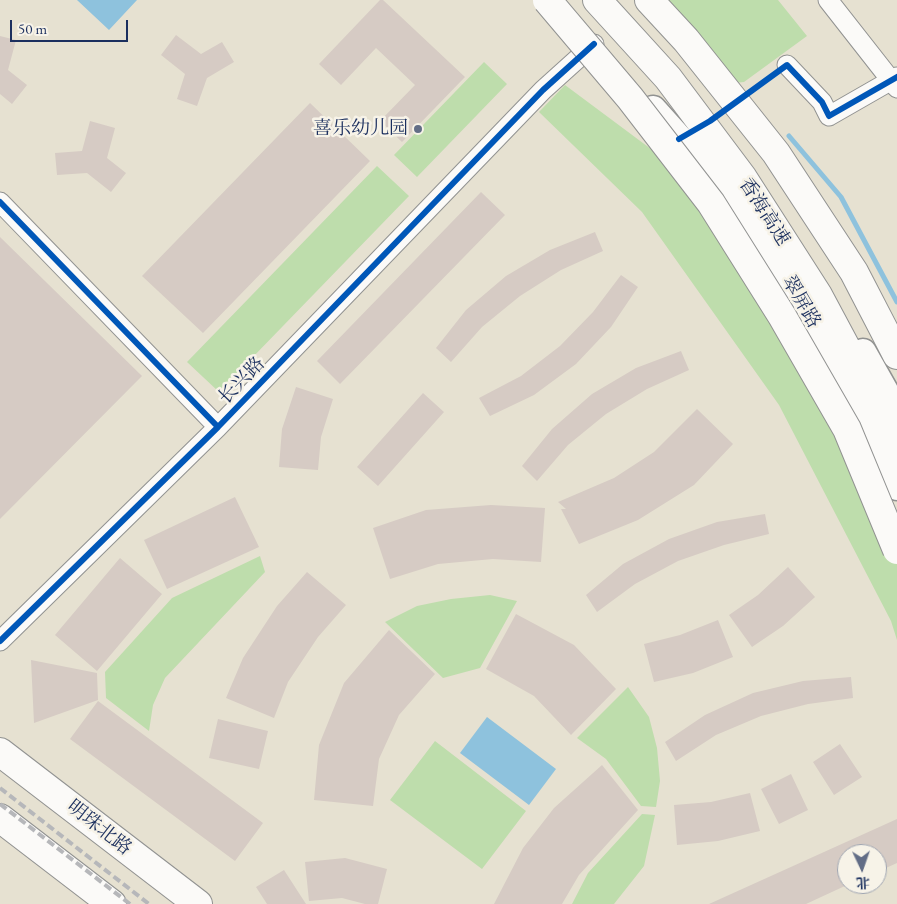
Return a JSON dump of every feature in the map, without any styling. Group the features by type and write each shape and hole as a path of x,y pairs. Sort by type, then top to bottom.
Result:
{"highway":[{"path":"547,0 630,98 711,202 782,316 847,429 897,550"},
{"name":"香海高速","path":"597,0 668,78 743,178 818,295 880,411 897,447"},
{"path":"649,0 686,40 776,153 854,272 897,355"},
{"name":"明珠北路","path":"0,752 198,904"},
{"path":"0,818 112,904"}],"main road":[{"name":"翠屏路","path":"556,0 715,178 788,277 868,419 897,487"},
{"name":"翠屏路","path":"608,0 672,73 765,194 832,297 897,412"}],"street":[{"path":"787,65 822,102 830,116 895,82 828,0"},
{"name":"长兴路","path":"0,641 218,427 543,90 594,44"},
{"path":"0,202 218,427"}],"green space":[{"path":"658,0 778,0 807,36 744,82 733,83"},
{"path":"484,62 507,84 417,177 394,155"},
{"path":"565,85 702,187 897,541 897,640 891,621 779,405 642,212 539,112"},
{"path":"377,166 409,196 219,392 187,362"},
{"path":"260,556 265,572 165,678 153,705 149,731 106,698 105,672 172,598"},
{"path":"490,595 517,601 480,668 443,678 385,622 417,606 451,599"},
{"path":"628,687 649,717 657,748 660,781 656,807 641,806 606,759 577,738"},
{"path":"435,741 526,811 482,869 390,800"},
{"path":"642,814 655,815 644,866 614,904 572,904 588,873"}],"water":[{"path":"77,0 137,0 109,30"},
{"path":"487,717 556,769 529,805 460,753"}],"building":[{"path":"380,0 383,0 465,77 402,142 380,121 415,85 376,48 341,85 319,64"},
{"path":"176,35 201,54 222,42 234,62 207,78 197,106 177,99 185,74 161,55"},
{"path":"0,36 16,40 8,70 27,85 12,104 0,94"},
{"path":"310,103 370,161 203,333 142,276"},
{"path":"90,121 115,128 107,158 126,173 111,192 87,173 57,175 55,153 82,151"},
{"path":"481,192 505,215 340,384 317,361"},
{"path":"595,232 603,251 561,270 520,296 482,327 451,362 436,348 466,310 506,276 550,250"},
{"path":"0,237 142,376 0,519"},
{"path":"621,275 638,287 611,327 576,364 534,395 490,416 479,398 521,376 560,346 593,312"},
{"path":"681,351 689,370 647,389 606,414 568,445 537,481 522,466 552,429 592,394 636,368"},
{"path":"296,387 333,399 321,437 318,470 279,467 282,429"},
{"path":"423,393 444,412 378,486 357,467"},
{"path":"697,409 733,444 694,485 638,520 579,544 561,509 566,509 558,502 614,478 654,452"},
{"path":"235,497 259,547 167,589 144,540"},
{"path":"491,505 545,508 541,562 493,559 438,564 390,579 373,528 426,510"},
{"path":"765,514 769,534 724,545 678,561 635,584 597,612 586,595 623,564 669,539 717,522"},
{"path":"120,558 162,594 97,671 55,635"},
{"path":"788,567 815,597 783,626 752,647 729,615 758,595"},
{"path":"307,572 346,605 318,637 288,682 274,718 226,698 243,658 277,606"},
{"path":"516,614 574,645 616,689 571,735 534,696 486,669"},
{"path":"718,620 733,657 693,673 654,682 644,644 680,635"},
{"path":"389,630 435,674 399,715 379,759 373,806 314,800 319,745 344,683"},
{"path":"31,660 97,673 98,700 34,723"},
{"path":"851,677 853,698 808,704 761,716 716,735 676,761 665,742 705,715 753,693 803,681"},
{"path":"98,701 263,823 235,861 70,739"},
{"path":"218,719 268,731 259,769 209,758"},
{"path":"840,744 862,777 834,795 813,762"},
{"path":"602,765 638,810 579,875 562,904 494,904 523,848 554,808"},
{"path":"791,774 808,810 779,824 761,789"},
{"path":"750,793 760,831 718,841 677,845 674,805 711,802"},
{"path":"897,819 897,863 887,868 887,844 842,844"},
{"path":"837,846 837,890 806,904 709,904"},
{"path":"345,858 387,869 378,904 365,904 342,898 309,901 305,862"},
{"path":"284,870 306,904 267,904 256,887"}],"waterway":[{"path":"789,136 841,197 897,302"}],"railway":[{"path":"0,788 149,904"},
{"path":"0,804 130,904"}],"cycle path":[{"path":"0,641 218,427 543,90 594,44"},
{"path":"679,139 710,121 787,65 822,102 829,116 897,77"},
{"path":"0,202 218,427"}],"place":[{"name":"喜乐幼儿园","path":"418,129"}]}
